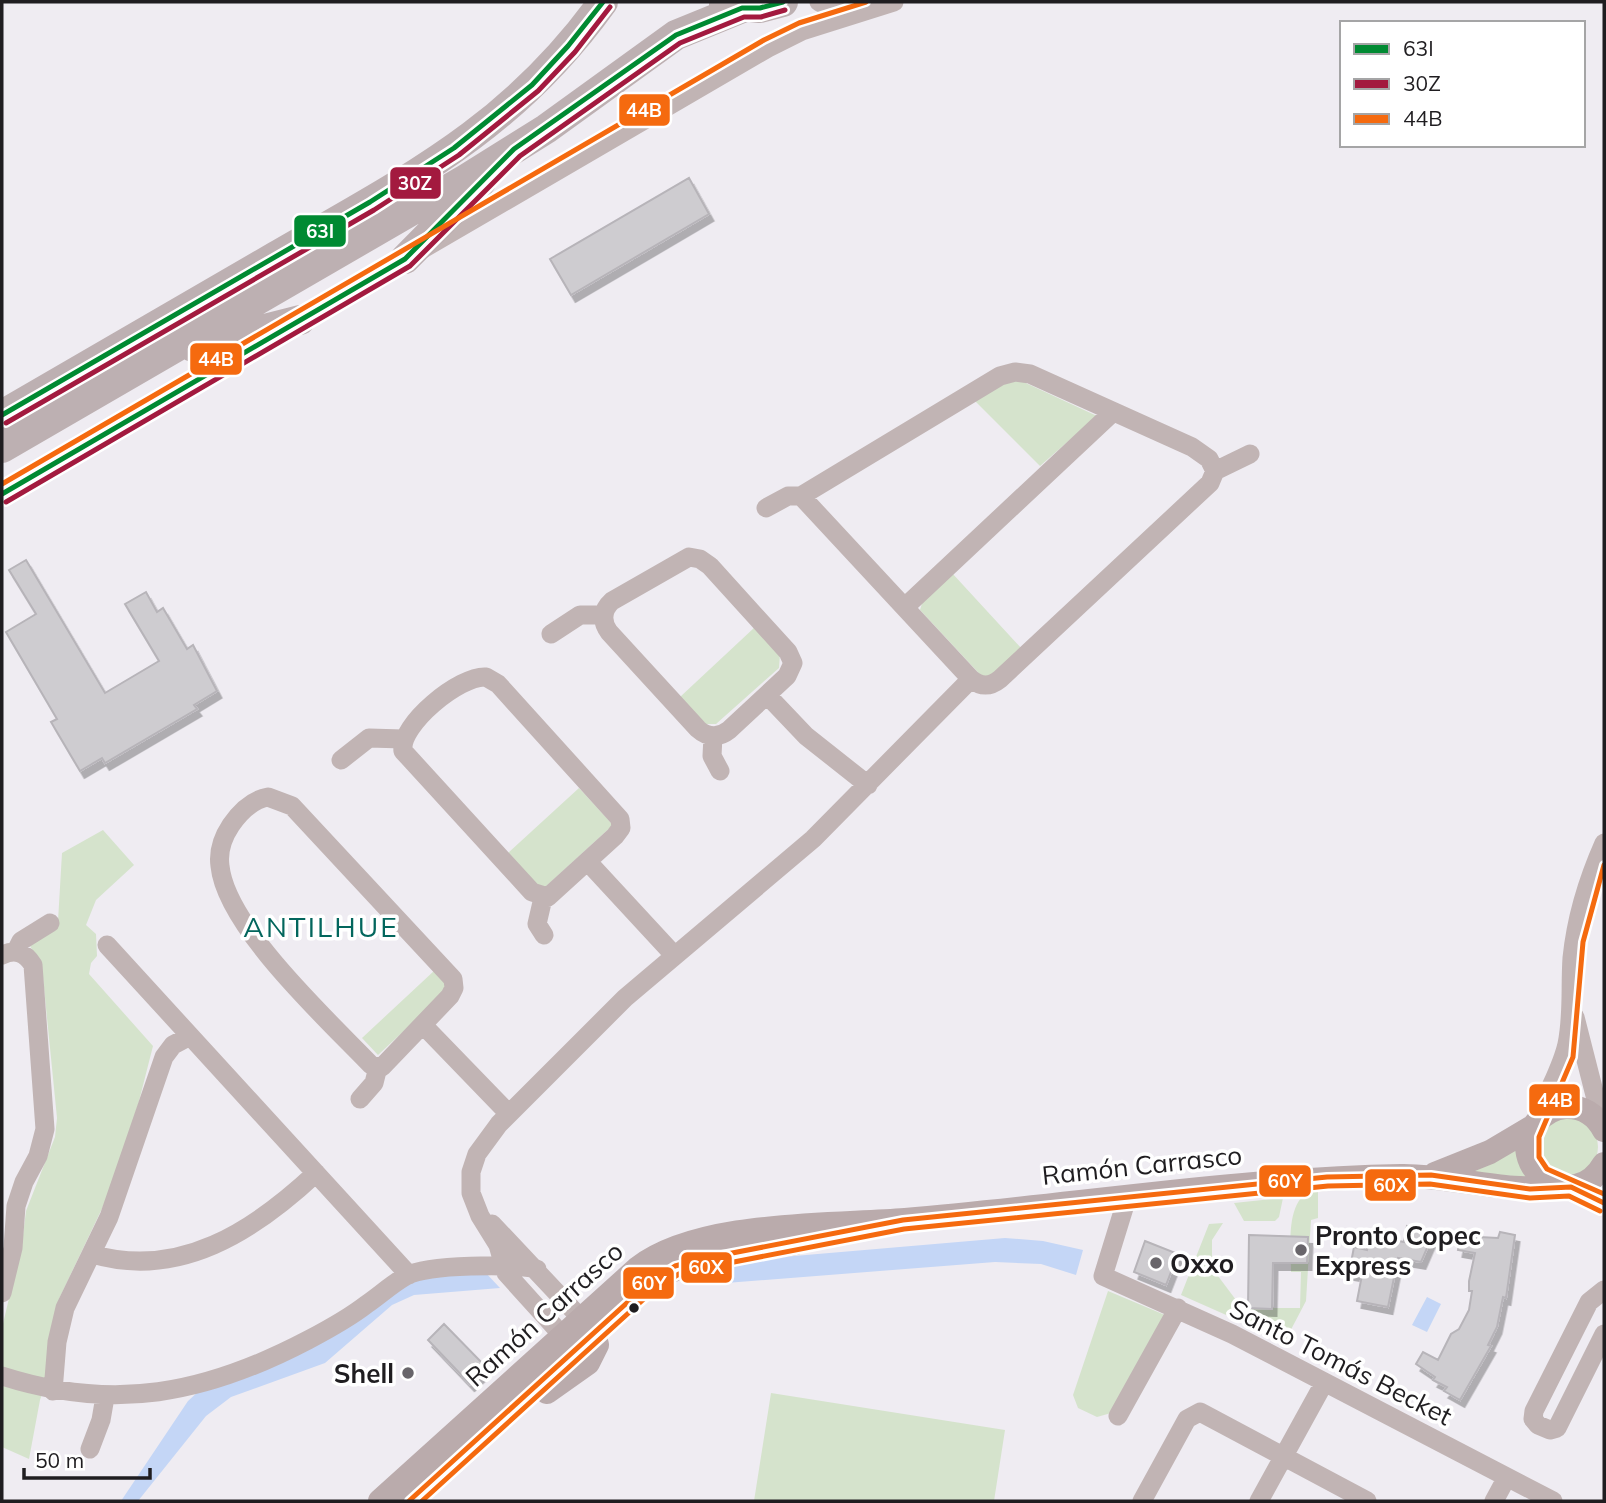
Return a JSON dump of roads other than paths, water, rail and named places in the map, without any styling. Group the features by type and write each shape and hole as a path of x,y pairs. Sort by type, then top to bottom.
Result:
{"highway":[{"path":"2,415 447,156 525,93 567,49 603,2"},
{"path":"2,448 514,149 676,35 729,5 760,8 783,2"},
{"path":"405,259 514,149"},
{"path":"159,356 300,320"}],"main road":[{"name":"Ramón Carrasco","path":"1431,1175 1490,1152 1560,1108 1577,1108 1592,1115 1604,1129"},
{"path":"1536,1123 1528,1142 1533,1166 1544,1179 1604,1203"},
{"path":"1565,1187 1593,1179 1604,1164"},
{"name":"Ramón Carrasco","path":"380,1501 588,1326 651,1258 677,1244 829,1223 903,1220 1128,1195 1327,1177 1431,1175 1530,1189 1565,1187"},
{"path":"507,1412 544,1394 579,1371 596,1350 588,1326"},
{"name":"Ramón Carrasco","path":"409,1501 507,1412 569,1343"}],"street":[{"path":"819,2 828,9 846,15"},
{"path":"2,494 802,31 894,2"},
{"path":"766,508 788,496 801,496 1007,373 1030,374 1201,452 1213,463 1216,471"},
{"path":"905,607 1113,412"},
{"path":"801,496 971,679 985,685 1000,679 1210,483 1216,471 1250,454"},
{"path":"688,557 700,559 710,566 792,657 790,672 729,730 713,736 698,729 609,632 603,615 612,601 677,561 688,557"},
{"path":"551,634 580,615 603,615"},
{"path":"474,678 492,680 619,814 621,823 618,833 556,893 543,898 532,892 409,761 403,751 403,739 409,728 450,691 474,678"},
{"path":"588,1326 520,1250 496,1233 480,1216 471,1193 473,1163 490,1135 509,1114 625,998 674,954 785,864 971,679"},
{"path":"767,695 806,736 867,785"},
{"path":"713,736 712,756 720,771"},
{"path":"341,760 369,738 403,739"},
{"path":"268,797 292,806 450,974 455,984 453,992 423,1025 385,1065 378,1067 369,1063 266,953 229,896 222,879 219,858 228,830 241,813 256,801 268,797"},
{"path":"1536,1123 1557,1076 1567,1045 1573,1006 1572,969 1576,932 1588,883 1604,843"},
{"path":"588,862 674,954"},
{"path":"543,898 537,919 544,935"},
{"path":"9,953 25,938 50,923"},
{"path":"107,945 409,1275"},
{"path":"2,1293 7,1246 16,1206 24,1182 38,1156 46,1117 34,970 26,956 9,953"},
{"path":"1573,1006 1595,1056 1604,1129"},
{"path":"423,1025 509,1114"},
{"path":"53,1391 60,1327 72,1290 109,1217 164,1057 173,1045 190,1035"},
{"path":"1557,1076 1595,1056"},
{"path":"360,1099 374,1083 378,1067"},
{"path":"92,1254 144,1263 197,1252 255,1224 316,1173"},
{"name":"Santo Tomás Becket","path":"1128,1195 1103,1276 1178,1308 1553,1501"},
{"path":"496,1233 503,1266 512,1281 569,1343"},
{"path":"503,1266 510,1253 520,1250"},
{"path":"2,1376 53,1391 105,1397 175,1390 224,1376 268,1359 334,1325 409,1275 429,1270 503,1266 537,1269"},
{"path":"1604,1290 1590,1302 1534,1410 1533,1419 1538,1425 1550,1430 1557,1428 1604,1334"},
{"path":"1118,1416 1178,1308"},
{"path":"1259,1501 1324,1383"},
{"path":"90,1449 101,1420 105,1397"},
{"path":"1142,1501 1187,1419 1195,1413 1205,1414 1367,1501"},
{"path":"1494,1501 1507,1477"}],"water":[{"path":"1005,1238 1043,1241 1083,1250 1076,1275 1041,1264 995,1262 713,1284 712,1263"},
{"path":"485,1272 500,1288 414,1295 392,1305 325,1363 231,1397 206,1416 138,1501 121,1501 188,1401 200,1390 425,1276"},
{"path":"1427,1297 1441,1304 1427,1332 1412,1325"}],"place":[{"name":"Pronto Copec Express","path":"1301,1250"},
{"name":"Oxxo","path":"1156,1263"},
{"name":"Shell","path":"408,1373"}],"district":[{"name":"ANTILHUE","path":"321,926"}]}
